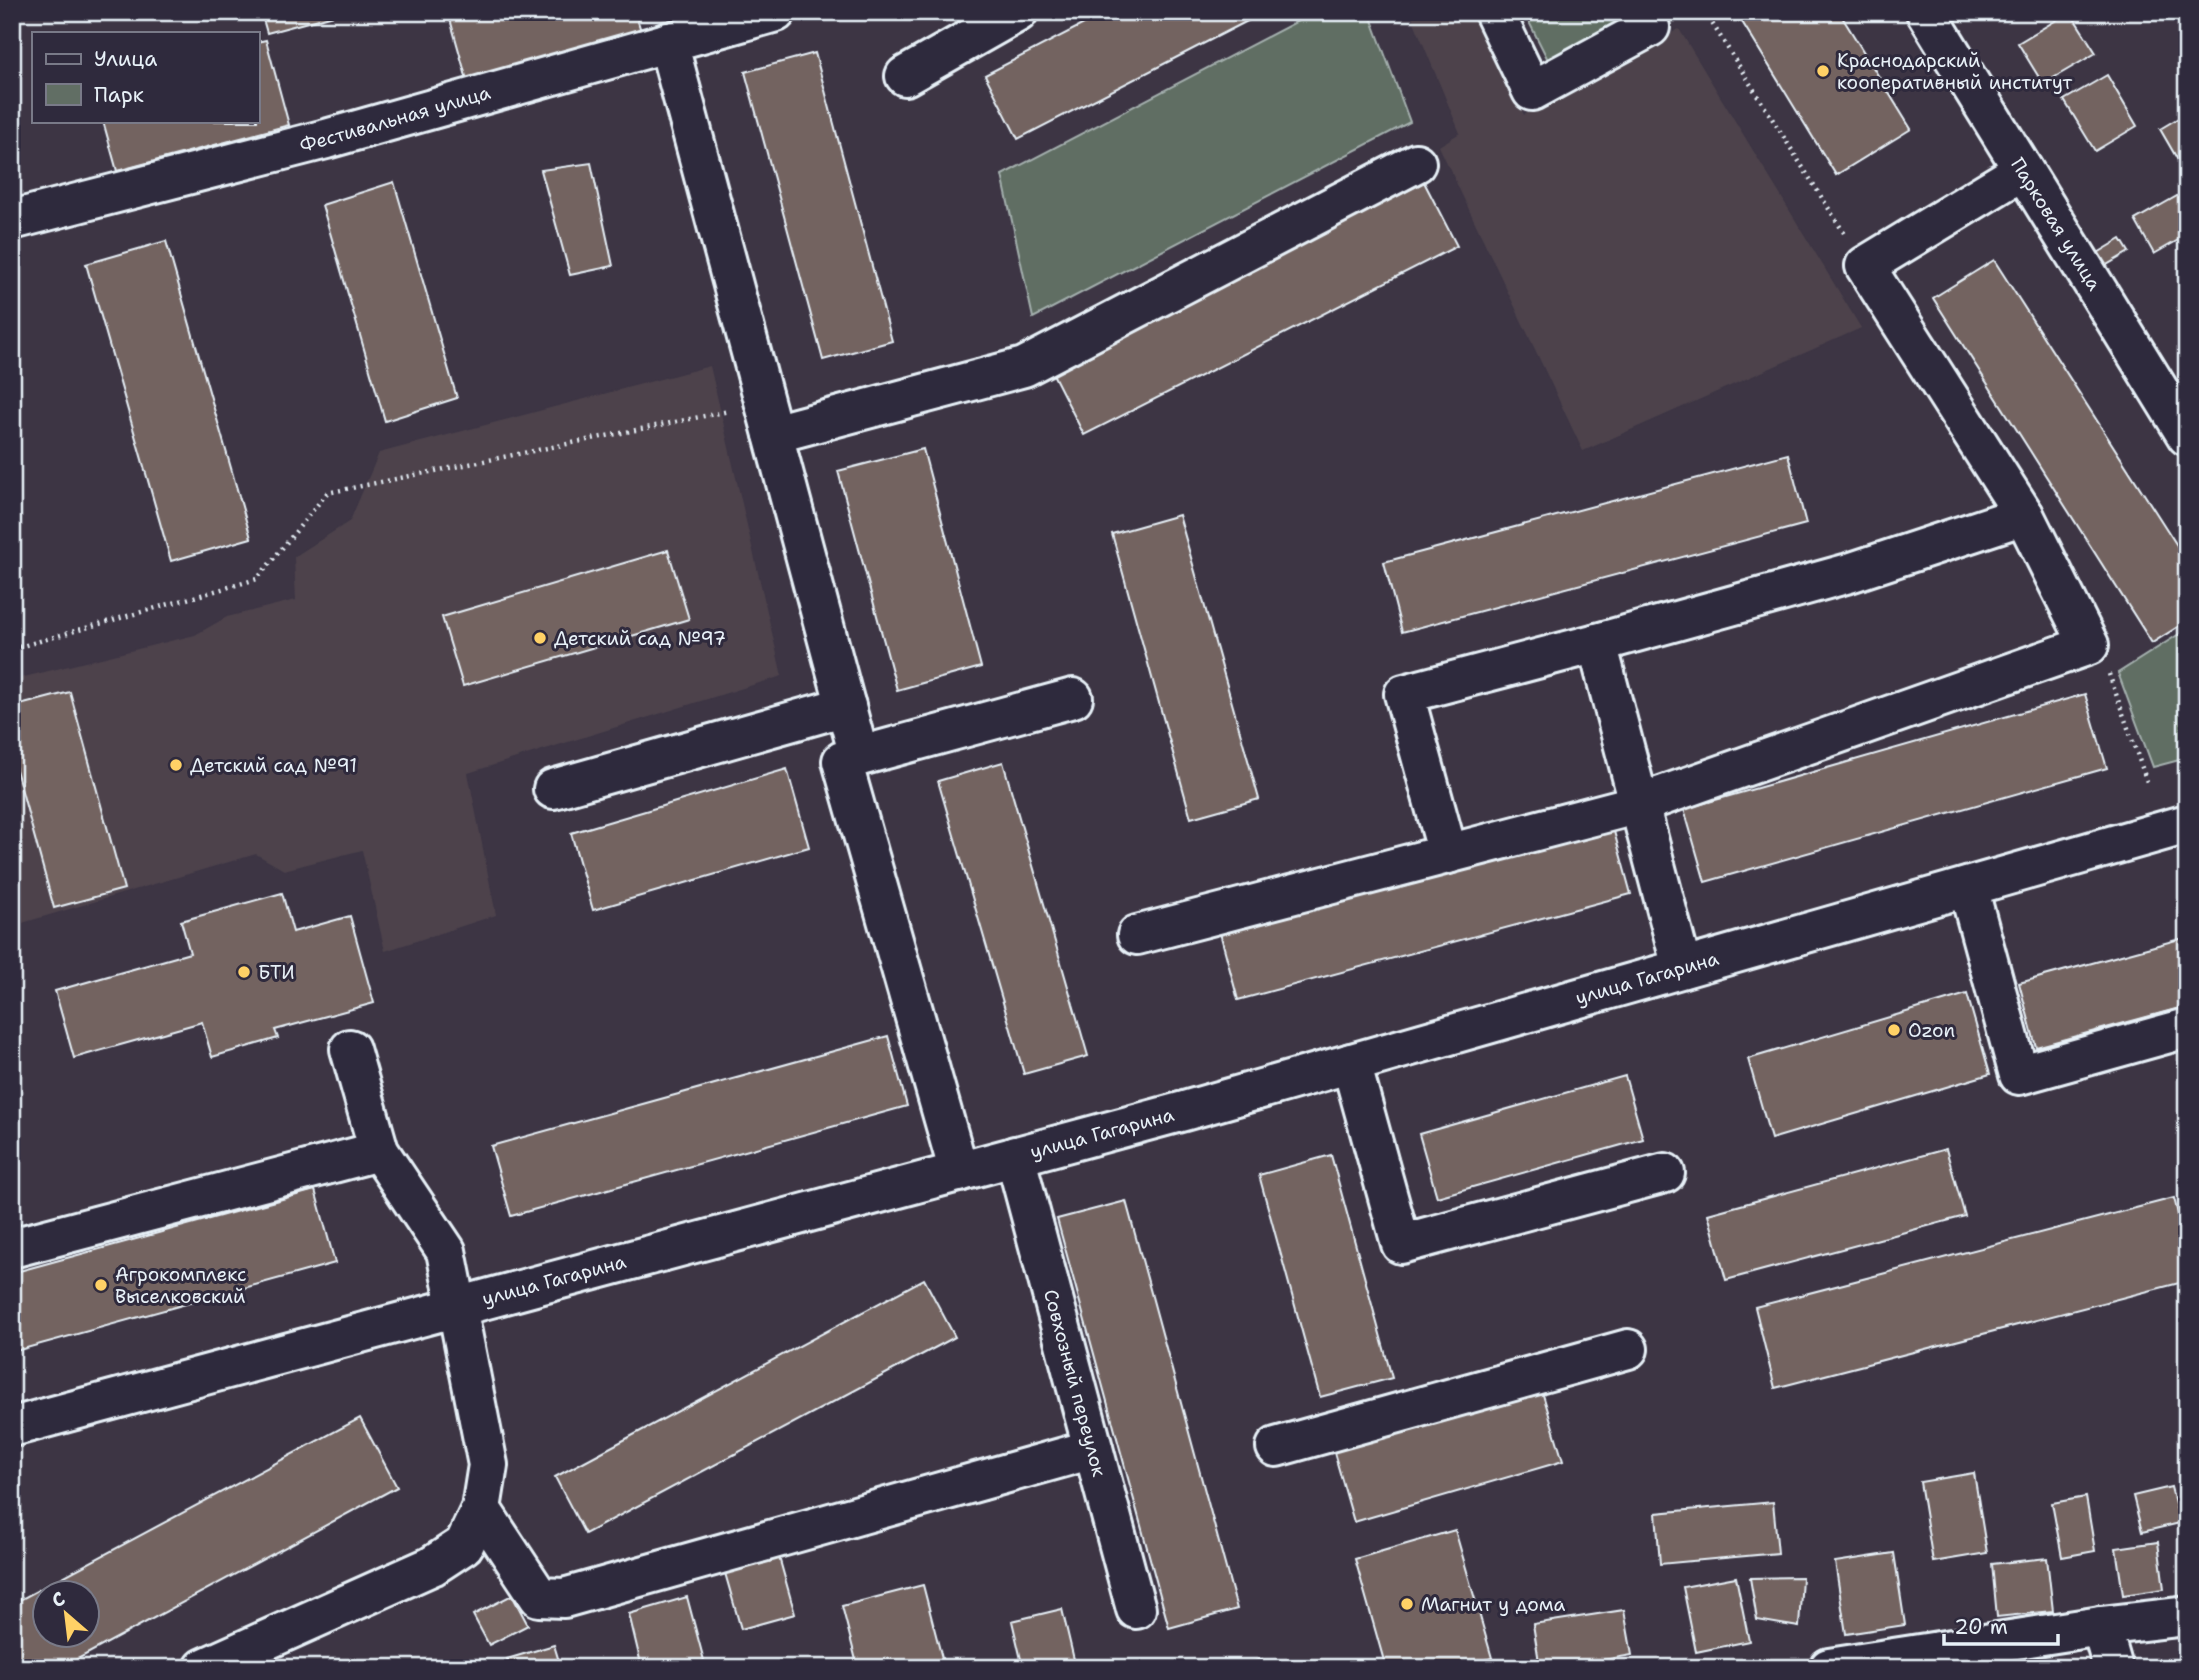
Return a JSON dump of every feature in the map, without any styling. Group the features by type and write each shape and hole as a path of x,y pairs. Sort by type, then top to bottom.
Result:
{"street":[{"name":"Фестивальная улица","path":"12,220 326,139 776,12"},
{"path":"905,76 1018,12"},
{"path":"1494,12 1532,91 1650,27"},
{"name":"Парковая улица","path":"1926,12 2187,436"},
{"path":"668,42 859,756"},
{"path":"769,419 1024,367 1416,163"},
{"path":"1137,935 1639,804 2089,645 2024,515 1865,266 2023,170"},
{"path":"1448,854 1404,694 1849,573 2024,515"},
{"path":"1597,643 1682,968"},
{"path":"959,1172 842,761 1073,698"},
{"path":"553,789 846,706"},
{"name":"улица Гагарина","path":"12,1427 1184,1111 2187,824"},
{"path":"1968,887 2019,1075 2187,1028"},
{"path":"204,1668 432,1566 464,1545 481,1509 488,1465 446,1251 379,1151 350,1049"},
{"path":"1351,1063 1401,1244 1665,1173"},
{"path":"12,1248 379,1151"},
{"name":"Совхозный переулок","path":"1014,1156 1136,1609"},
{"path":"1276,1447 1628,1349"},
{"path":"481,1509 539,1597 564,1598 1093,1449"},
{"path":"1829,1668 2187,1615"},
{"path":"2101,1626 2113,1668"}],"path":[{"path":"1705,12 1865,266"},
{"path":"12,649 257,579 327,493 769,419"},
{"path":"2089,645 2107,667 2147,782"}],"shaded area":[{"path":"1410,12 1474,12 1524,115 1679,29 1861,328 1583,451 1439,146 1460,133"},
{"name":"Детский сад №97","path":"710,366 782,676 468,773 496,915 385,951 362,850 284,870 256,854 22,923 12,885 12,680 195,635 227,617 296,600 294,557 350,521 379,453"}],"green space":[{"path":"1315,12 1369,12 1410,122 1033,318 1002,175"},
{"path":"1524,12 1640,12 1548,60"},
{"path":"2187,629 2187,758 2153,767 2118,673"}],"building":[{"path":"261,12 345,12 267,33"},
{"path":"448,12 635,12 641,31 467,80"},
{"path":"1107,12 1265,12 1018,139 985,75"},
{"name":"Краснодарский кооперативный институт","path":"1736,12 1839,12 1911,129 1836,175"},
{"path":"2070,12 2096,53 2043,84 2018,43"},
{"path":"266,40 289,125 117,171 103,122 259,122 259,42"},
{"path":"815,53 892,341 823,360 745,72"},
{"path":"2107,75 2137,126 2095,151 2064,100"},
{"path":"2187,113 2187,173 2186,174 2160,129"},
{"path":"591,163 613,266 570,275 541,170"},
{"path":"394,182 457,398 385,421 322,205"},
{"path":"1424,182 1457,246 1084,435 1052,372"},
{"path":"2184,192 2187,197 2187,235 2154,254 2135,220"},
{"path":"2121,239 2129,252 2103,267 2096,254"},
{"path":"166,241 251,538 171,561 86,264"},
{"path":"1994,260 2187,561 2187,621 2152,643 1933,298"},
{"path":"923,449 981,667 897,690 838,471"},
{"path":"1788,454 1806,524 1402,632 1384,562"},
{"path":"1179,515 1259,799 1191,818 1112,534"},
{"path":"668,550 689,619 463,686 442,617"},
{"path":"70,692 124,889 54,908 12,755 12,707"},
{"path":"2085,694 2107,768 1705,882 1684,809"},
{"path":"1003,762 1088,1056 1024,1074 938,781"},
{"path":"787,769 809,847 593,910 571,833"},
{"path":"1612,824 1631,894 1238,1000 1219,929"},
{"name":"БТИ","path":"282,893 293,932 350,916 374,1003 275,1030 278,1038 212,1057 202,1022 74,1058 55,991 190,953 181,921"},
{"path":"2187,937 2187,1006 2036,1047 2019,983"},
{"path":"1967,994 1990,1074 1771,1139 1748,1059"},
{"path":"888,1036 907,1106 511,1216 491,1146"},
{"path":"1625,1076 1643,1139 1437,1197 1419,1134"},
{"path":"1946,1149 1965,1216 1726,1280 1708,1214"},
{"path":"1331,1155 1392,1378 1320,1397 1259,1175"},
{"path":"315,1190 335,1263 12,1352 12,1273"},
{"path":"2174,1198 2187,1250 2187,1281 1775,1388 1755,1307"},
{"path":"1126,1201 1237,1609 1169,1628 1057,1219"},
{"path":"924,1279 955,1337 585,1534 555,1477"},
{"path":"1541,1388 1563,1461 1354,1522 1333,1449"},
{"path":"360,1418 397,1487 102,1646 102,1578 61,1578"},
{"path":"1974,1473 1987,1553 1933,1562 1920,1482"},
{"path":"2171,1487 2180,1523 2142,1532 2133,1496"},
{"path":"2086,1497 2095,1551 2062,1557 2052,1503"},
{"path":"1773,1502 1778,1553 1660,1564 1656,1513"},
{"path":"1455,1530 1492,1658 1458,1668 1386,1668 1355,1559"},
{"path":"2158,1542 2164,1589 2123,1595 2116,1548"},
{"path":"1894,1553 1905,1625 1846,1634 1835,1562"},
{"path":"779,1557 795,1614 741,1629 725,1573"},
{"path":"2047,1558 2053,1611 1997,1617 1992,1564"},
{"path":"1736,1577 1749,1641 1696,1652 1683,1587"},
{"path":"1802,1577 1799,1627 1757,1620 1750,1578"},
{"path":"923,1585 944,1666 858,1668 842,1606"},
{"path":"32,1593 32,1648 98,1648 61,1668 12,1668 12,1604"},
{"path":"512,1595 528,1625 489,1645 473,1615"},
{"path":"687,1597 706,1668 642,1668 629,1614"},
{"path":"1062,1609 1076,1668 1023,1668 1012,1621"},
{"path":"1624,1610 1632,1655 1558,1668 1540,1668 1533,1624"},
{"path":"554,1645 561,1668 510,1668 507,1659"},
{"path":"1262,1659 1264,1668 1232,1668 1232,1667"}],"place":[{"name":"Краснодарский кооперативный институт","path":"1823,71"},
{"name":"Детский сад №97","path":"540,638"},
{"name":"Детский сад №91","path":"176,765"},
{"name":"БТИ","path":"244,972"},
{"name":"Ozon","path":"1894,1030"},
{"name":"Агрокомплекс Выселковский","path":"101,1285"},
{"name":"Магнит у дома","path":"1407,1604"}]}
